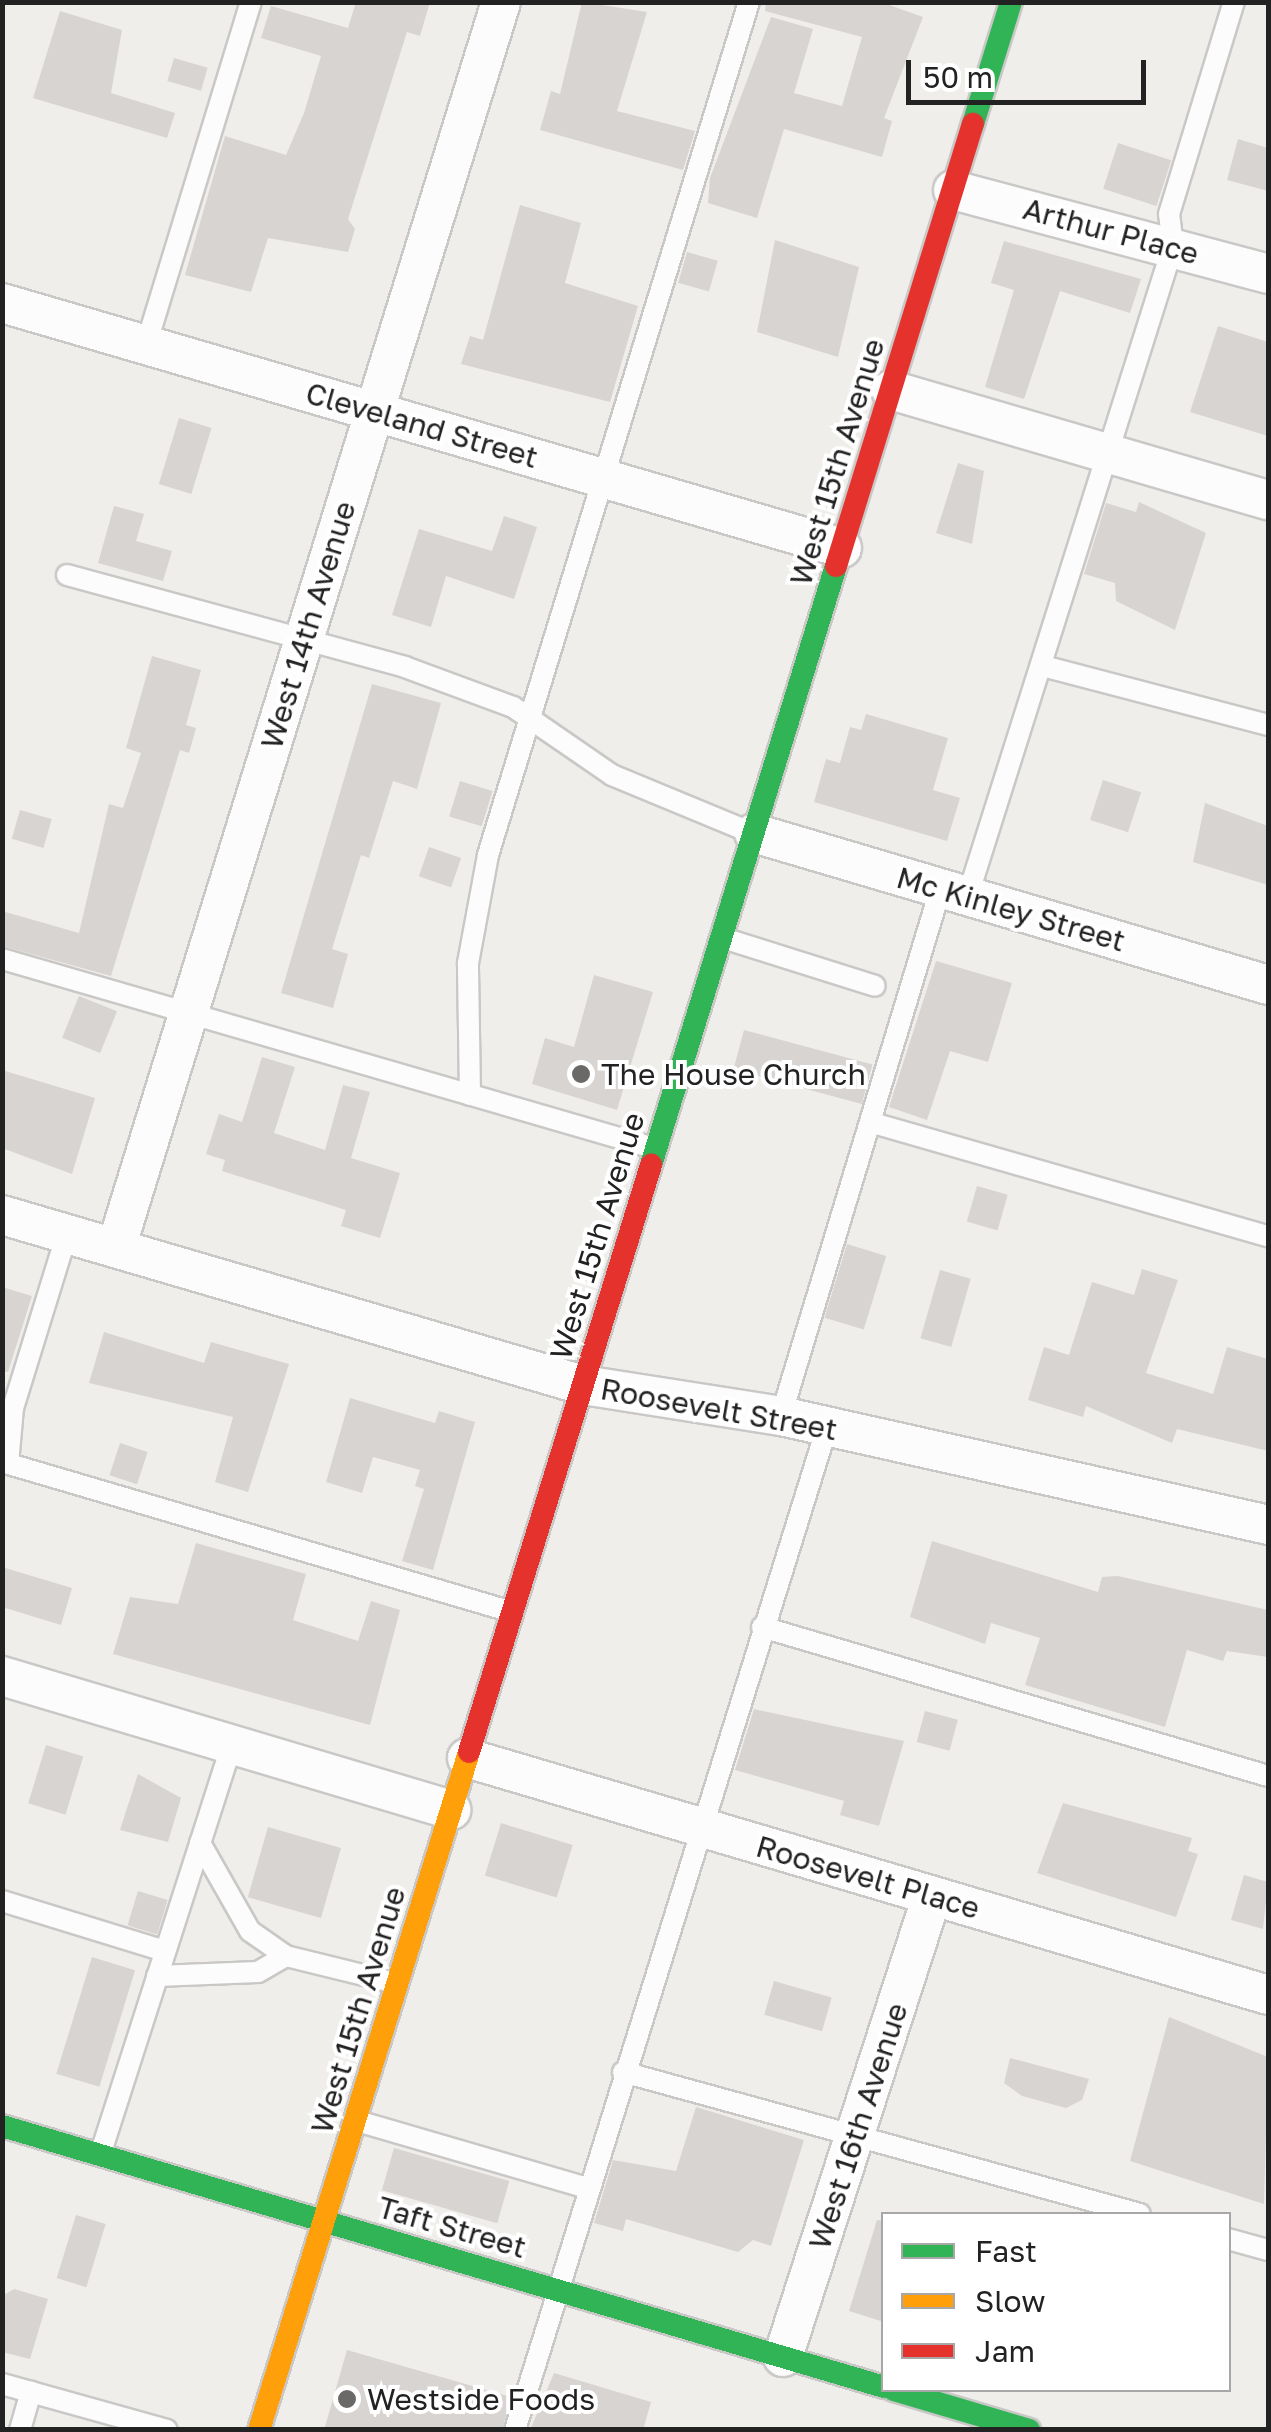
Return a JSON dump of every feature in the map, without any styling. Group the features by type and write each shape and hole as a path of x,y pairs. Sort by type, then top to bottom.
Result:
{"main road":[{"name":"West 15th Avenue","path":"259,2430 1011,2"},
{"name":"Taft Street","path":"2,2126 881,2385"},
{"path":"901,2392 1028,2430"}],"street":[{"name":"West 14th Avenue","path":"116,1248 501,2"},
{"name":"Arthur Place","path":"952,190 1268,274"},
{"name":"Cleveland Street","path":"2,304 842,548"},
{"path":"891,390 1268,500"},
{"name":"Mc Kinley Street","path":"754,834 1268,985"},
{"name":"Roosevelt Street","path":"2,1215 583,1384 780,1416 1268,1526"},
{"path":"2,1676 451,1810"},
{"name":"Roosevelt Place","path":"467,1758 1268,1996"},
{"name":"West 16th Avenue","path":"783,2357 932,1896"}],"lane":[{"path":"146,345 251,2"},
{"path":"470,1095 475,912 534,723 559,604 749,2"},
{"path":"780,1416 873,1123 954,891 1043,666 1173,246 1169,214 1234,2"},
{"path":"66,575 302,644 404,666 534,723 612,774 754,834"},
{"path":"1043,666 1268,725"},
{"path":"721,938 875,986"},
{"path":"2,959 656,1148"},
{"path":"873,1123 1268,1236"},
{"path":"68,1234 13,1408 5,1463 512,1612"},
{"path":"514,2430 698,1828 827,1427"},
{"path":"762,1626 1268,1776"},
{"path":"100,2154 232,1745"},
{"path":"200,1843 250,1931 286,1956 398,1983"},
{"path":"2,1901 165,1952"},
{"path":"157,1976 258,1972 286,1956"},
{"path":"623,2072 1133,2212"},
{"path":"355,2121 588,2188"},
{"path":"1231,2240 1268,2250"},
{"path":"2,2384 167,2430"},
{"path":"20,2430 31,2392"}],"building":[{"path":"356,2 430,2 420,36 407,32 348,219 355,229 348,252 268,238 251,292 185,275 225,136 286,155 304,113 321,56 261,38 271,6 348,28"},
{"path":"582,2 647,12 617,111 695,131 683,170 540,130 551,91 560,94"},
{"path":"766,2 881,2 923,17 884,118 892,121 882,157 784,129 757,218 708,203 710,178 771,17 813,29 794,93 842,106 862,37 765,11"},
{"path":"60,11 122,30 111,93 175,113 167,138 33,98"},
{"path":"174,58 208,68 201,91 167,81"},
{"path":"1238,139 1268,148 1268,191 1227,180"},
{"path":"1118,143 1171,160 1156,206 1103,189"},
{"path":"520,205 581,223 565,283 638,306 610,402 461,364 470,336 483,340"},
{"path":"775,240 859,267 838,357 757,332"},
{"path":"1004,241 1141,279 1130,313 1060,291 1024,399 985,387 1014,290 991,283"},
{"path":"687,252 718,261 709,292 678,283"},
{"path":"1218,326 1268,342 1268,436 1190,412"},
{"path":"179,418 212,428 191,494 159,484"},
{"path":"958,463 984,471 972,544 936,533"},
{"path":"1139,502 1206,533 1175,630 1116,601 1115,583 1084,574 1106,503 1136,512"},
{"path":"114,506 144,514 136,541 172,551 163,581 98,563"},
{"path":"504,516 537,527 514,599 446,576 431,627 392,615 419,529 492,551"},
{"path":"152,656 201,670 186,725 196,728 189,753 180,750 111,976 2,946 2,911 79,933 109,804 123,808 141,753 126,748"},
{"path":"372,684 441,703 417,789 393,781 369,858 361,855 332,949 348,954 333,1008 281,993"},
{"path":"866,714 948,738 933,790 960,798 947,841 814,802 826,759 840,763 850,727 861,730"},
{"path":"1103,780 1141,792 1128,832 1090,820"},
{"path":"460,781 493,791 482,826 449,816"},
{"path":"1205,803 1268,826 1268,885 1193,862"},
{"path":"20,810 52,819 43,848 12,839"},
{"path":"429,847 461,858 451,887 419,876"},
{"path":"936,961 1012,983 988,1062 950,1051 927,1120 889,1107"},
{"path":"594,975 653,992 617,1110 532,1084 545,1038 574,1047"},
{"path":"79,996 117,1011 100,1053 62,1038"},
{"path":"744,1030 872,1064 862,1104 733,1070"},
{"path":"262,1057 295,1067 274,1133 325,1150 343,1085 370,1092 351,1158 400,1173 380,1238 341,1226 346,1210 222,1171 225,1160 206,1154 219,1114 242,1122"},
{"path":"2,1070 95,1098 72,1174 2,1148"},
{"path":"977,1186 1008,1195 998,1230 967,1222"},
{"path":"847,1244 886,1256 864,1330 824,1318"},
{"path":"1142,1269 1178,1280 1146,1373 1213,1394 1227,1347 1268,1359 1268,1451 1177,1429 1172,1443 1086,1406 1083,1417 1028,1400 1044,1347 1069,1355 1092,1282 1134,1295"},
{"path":"940,1270 971,1279 951,1347 920,1338"},
{"path":"2,1287 32,1296 8,1372 2,1371"},
{"path":"104,1332 204,1363 211,1342 289,1364 248,1492 215,1482 233,1417 89,1383"},
{"path":"350,1398 435,1423 439,1411 475,1422 433,1570 402,1561 424,1489 415,1486 420,1470 373,1457 362,1493 326,1482"},
{"path":"120,1443 148,1452 137,1484 109,1475"},
{"path":"932,1541 1098,1592 1102,1577 1118,1576 1268,1610 1268,1657 1227,1651 1223,1661 1187,1650 1165,1727 1025,1685 1040,1638 991,1623 985,1644 910,1617"},
{"path":"196,1543 306,1574 293,1620 358,1641 371,1601 400,1610 370,1725 113,1654 130,1597 178,1604"},
{"path":"2,1567 72,1588 61,1625 2,1607"},
{"path":"754,1709 904,1741 879,1826 840,1815 844,1801 735,1770"},
{"path":"925,1711 958,1720 950,1751 917,1742"},
{"path":"46,1745 83,1756 65,1815 28,1803"},
{"path":"138,1774 181,1798 168,1842 120,1830"},
{"path":"1063,1803 1192,1838 1188,1851 1198,1854 1176,1917 1037,1873"},
{"path":"501,1823 573,1845 557,1898 485,1876"},
{"path":"268,1827 341,1848 321,1918 248,1897"},
{"path":"1244,1875 1268,1882 1263,1929 1231,1920"},
{"path":"138,1891 168,1900 157,1934 127,1925"},
{"path":"92,1957 135,1970 99,2087 56,2074"},
{"path":"774,1981 832,1998 822,2031 764,2015"},
{"path":"1169,2017 1268,2057 1264,2204 1130,2161"},
{"path":"1010,2058 1089,2079 1082,2100 1066,2108 1022,2096 1004,2083"},
{"path":"696,2107 804,2140 771,2246 753,2240 738,2252 626,2219 623,2231 594,2223 613,2160 676,2171"},
{"path":"394,2148 509,2181 497,2223 382,2190"},
{"path":"76,2215 106,2224 86,2287 57,2278"},
{"path":"877,2220 881,2221 881,2321 849,2311"},
{"path":"14,2289 48,2299 30,2359 2,2352 2,2296"},
{"path":"347,2350 511,2397 502,2430 324,2430"},
{"path":"554,2373 651,2402 643,2430 530,2430"}],"traffic: fast":[{"path":"973,124 1011,2"},
{"path":"651,1165 836,566"},
{"path":"2,2126 881,2386"},
{"path":"901,2392 1029,2430"}],"traffic: slow":[{"path":"259,2430 469,1752"}],"traffic: jam":[{"path":"836,566 973,124"},
{"path":"469,1752 651,1165"}],"place":[{"name":"The House Church","path":"581,1074"},
{"name":"Westside Foods","path":"347,2399"}]}
